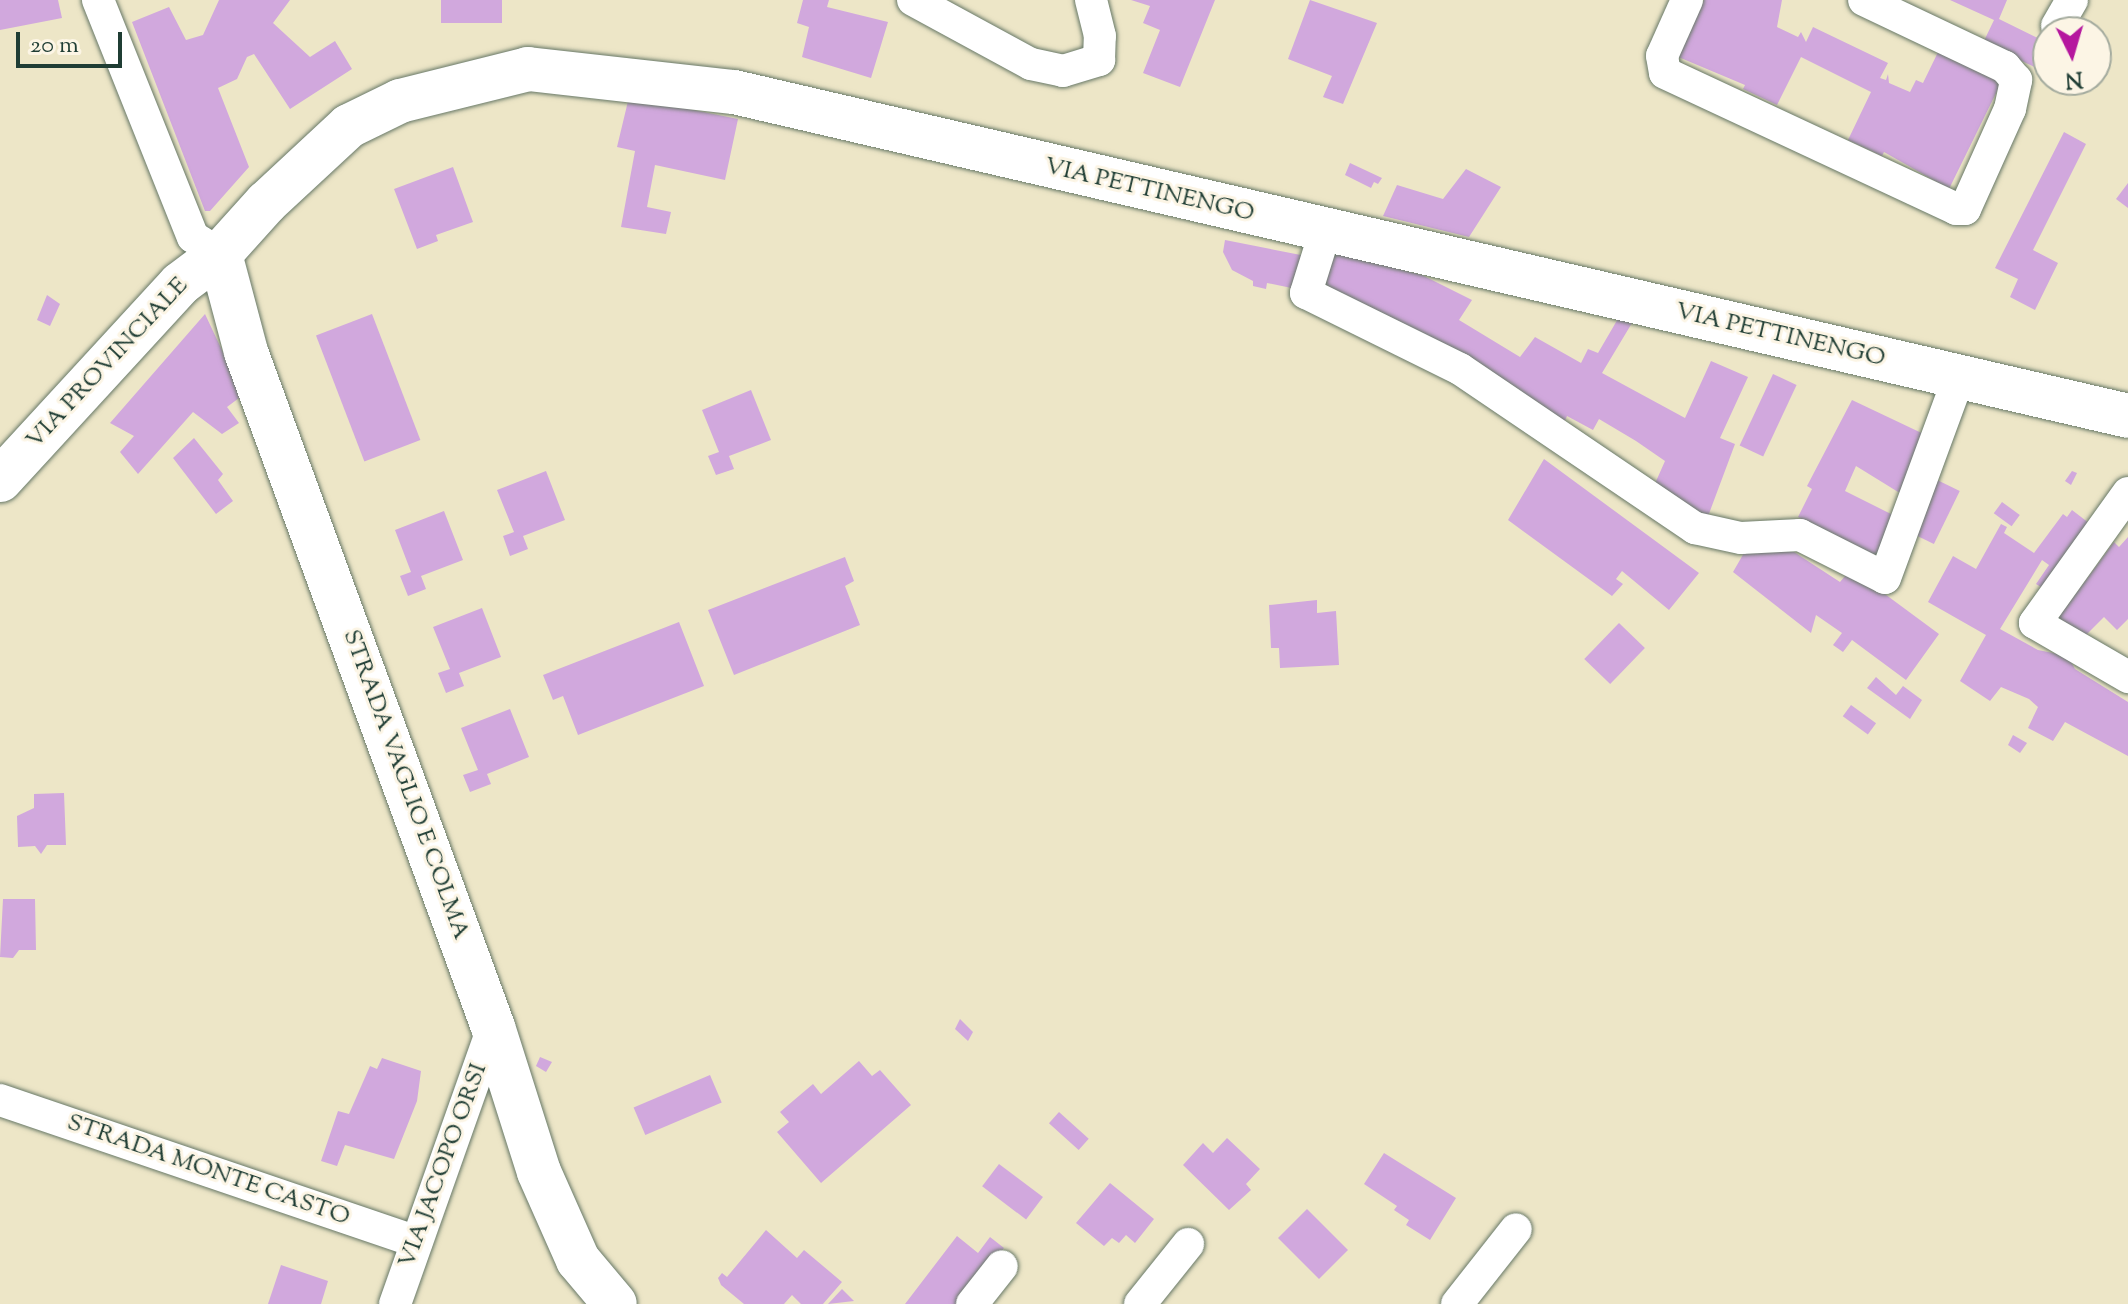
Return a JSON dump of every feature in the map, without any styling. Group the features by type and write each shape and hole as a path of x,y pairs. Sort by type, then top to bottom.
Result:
{"main road":[{"name":"VIA PETTINENGO","path":"220,254 266,203 349,126 400,101 528,69 734,92 1325,232 2128,416"},
{"name":"VIA PROVINCIALE","path":"0,480 180,284 220,254"},
{"name":"STRADA VAGLIO E COLMA","path":"220,254 246,352 493,1027 539,1172 578,1260 615,1304"}],"street":[{"path":"98,0 193,237 220,254"},
{"path":"913,0 1031,64 1063,71 1099,60 1100,36 1091,0"},
{"path":"1687,0 1662,56 1665,73 1956,209 1965,209 2010,109 2016,80 2005,67 1871,5"},
{"path":"1325,232 1306,293 1460,369 1695,528 1741,538 1800,535 1885,578 1959,377"},
{"path":"2128,493 2035,623 2128,677"},
{"name":"VIA JACOPO ORSI","path":"395,1304 493,1027"},
{"name":"STRADA MONTE CASTO","path":"0,1100 416,1242"},
{"path":"1457,1304 1516,1229"},
{"path":"1140,1304 1188,1244"},
{"path":"972,1304 1002,1266"}],"building":[{"path":"0,0 58,0 62,18 0,30"},
{"path":"219,0 290,0 273,23 310,57 335,41 352,69 290,109 254,54 247,57 237,79 218,88 249,167 210,211 205,211 132,22 169,7 186,40 203,35"},
{"path":"441,0 502,0 502,23 441,23"},
{"path":"803,0 829,0 827,7 888,22 871,78 802,57 809,27 797,23"},
{"path":"1131,0 1215,0 1180,87 1143,73 1160,30 1143,23 1150,6"},
{"path":"1310,0 1377,23 1343,104 1323,97 1332,76 1288,59"},
{"path":"1704,0 1782,0 1777,27 1798,37 1801,32 1806,42 1813,27 1888,63 1880,78 1886,80 1888,74 1889,83 1910,92 1916,80 1923,83 1941,46 2004,77 1949,189 1884,152 1882,156 1848,140 1871,92 1801,57 1777,105 1743,89 1745,85 1676,56"},
{"path":"1950,0 2007,0 1999,19 2032,35 2032,66 1983,43 1994,20"},
{"path":"629,97 738,119 725,180 655,165 647,207 671,212 666,234 621,227 635,151 617,147"},
{"path":"2064,132 2086,144 2033,250 2058,263 2035,310 2010,297 2018,279 1995,268"},
{"path":"1350,163 1382,178 1378,184 1374,182 1371,188 1345,175"},
{"path":"453,167 473,222 436,235 438,241 417,249 394,189"},
{"path":"1466,169 1501,187 1469,237 1383,216 1397,185 1443,199"},
{"path":"2128,183 2128,208 2116,199"},
{"path":"1225,240 1311,257 1301,290 1267,283 1266,289 1253,286 1253,281 1232,270 1223,252"},
{"path":"1325,250 1422,275 1472,300 1459,320 1520,357 1535,337 1581,363 1588,349 1598,353 1619,317 1632,323 1602,373 1685,418 1711,361 1748,377 1720,438 1735,444 1707,519 1653,488 1665,461 1636,441 1599,419 1593,430 1567,416 1562,427 1316,282"},
{"path":"47,295 60,304 50,326 37,320"},
{"path":"205,314 243,395 227,407 239,423 222,434 193,412 138,474 120,452 134,436 110,423"},
{"path":"372,314 420,440 364,462 316,336"},
{"path":"1773,374 1797,385 1763,457 1740,446"},
{"path":"751,390 771,440 729,456 734,469 716,475 708,456 719,452 702,410"},
{"path":"1852,400 1930,437 1903,495 1856,466 1845,491 1899,518 1879,560 1798,517 1812,489 1807,486"},
{"path":"194,438 223,474 218,480 233,501 216,514 173,458"},
{"path":"1544,459 1699,573 1669,610 1622,571 1616,579 1623,584 1612,596 1508,520"},
{"path":"546,471 565,520 523,536 528,549 510,556 503,536 514,532 497,490"},
{"path":"2072,471 2077,473 2071,485 2065,481"},
{"path":"1931,477 1960,491 1934,544 1905,530"},
{"path":"2002,502 2020,515 2012,526 1994,513"},
{"path":"2072,510 2098,530 2049,592 2036,584 2049,565 2042,560 2000,629 2038,650 2068,656 2075,669 2128,702 2128,756 2065,722 2053,741 2028,728 2038,707 2029,699 2001,687 1990,701 1960,681 1986,635 1928,602 1953,556 1976,569 2001,524 2007,527 2004,533 2034,553 2063,514 2067,517"},
{"path":"444,511 463,560 421,576 426,589 408,596 400,576 411,572 395,530"},
{"path":"2128,537 2128,619 2117,630 2104,617 2086,635 2058,618 2114,542 2119,547"},
{"path":"1748,546 1794,552 1840,582 1851,569 1939,634 1906,680 1852,640 1843,652 1833,645 1842,633 1816,615 1811,633 1733,572"},
{"path":"845,557 854,581 845,586 860,625 734,675 708,610"},
{"path":"1317,600 1317,613 1336,611 1339,665 1280,668 1279,648 1271,648 1269,605"},
{"path":"482,608 501,657 459,673 464,686 446,693 438,673 450,669 433,627"},
{"path":"679,622 704,686 578,735 563,696 553,700 543,675"},
{"path":"1619,623 1645,648 1610,684 1584,659"},
{"path":"1876,677 1896,695 1903,686 1922,700 1910,719 1867,688"},
{"path":"1851,705 1876,723 1868,735 1843,716"},
{"path":"510,709 529,757 487,774 491,784 470,792 463,775 478,770 461,728"},
{"path":"2013,735 2027,743 2020,753 2008,745"},
{"path":"64,793 66,845 47,845 41,854 35,846 18,847 17,816 34,808 34,794"},
{"path":"3,899 35,899 36,950 19,950 13,958 0,957"},
{"path":"960,1019 973,1032 968,1041 955,1029"},
{"path":"540,1057 552,1062 546,1072 536,1066"},
{"path":"382,1058 421,1071 417,1101 394,1159 345,1145 337,1166 321,1161 338,1111 349,1114 370,1066 377,1069"},
{"path":"859,1061 872,1076 880,1070 911,1105 821,1183 777,1132 789,1122 780,1112 813,1084 821,1094"},
{"path":"710,1075 722,1103 645,1135 634,1107"},
{"path":"1059,1112 1089,1139 1079,1150 1049,1123"},
{"path":"1227,1138 1260,1169 1246,1184 1251,1190 1229,1210 1183,1165 1203,1143 1213,1153"},
{"path":"1384,1153 1456,1198 1430,1240 1406,1225 1409,1220 1394,1210 1397,1206 1364,1184"},
{"path":"999,1164 1043,1197 1026,1219 982,1186"},
{"path":"1110,1183 1154,1219 1135,1243 1126,1235 1119,1243 1112,1238 1104,1246 1076,1223"},
{"path":"1307,1209 1348,1250 1319,1279 1278,1238"},
{"path":"766,1230 797,1258 804,1250 842,1282 823,1304 801,1304 792,1295 784,1304 744,1304 721,1285 718,1278 722,1273 727,1277"},
{"path":"957,1236 978,1253 990,1237 1004,1248 959,1304 905,1304"},
{"path":"281,1265 328,1281 321,1304 268,1304"},
{"path":"842,1289 854,1301 828,1304"}]}
